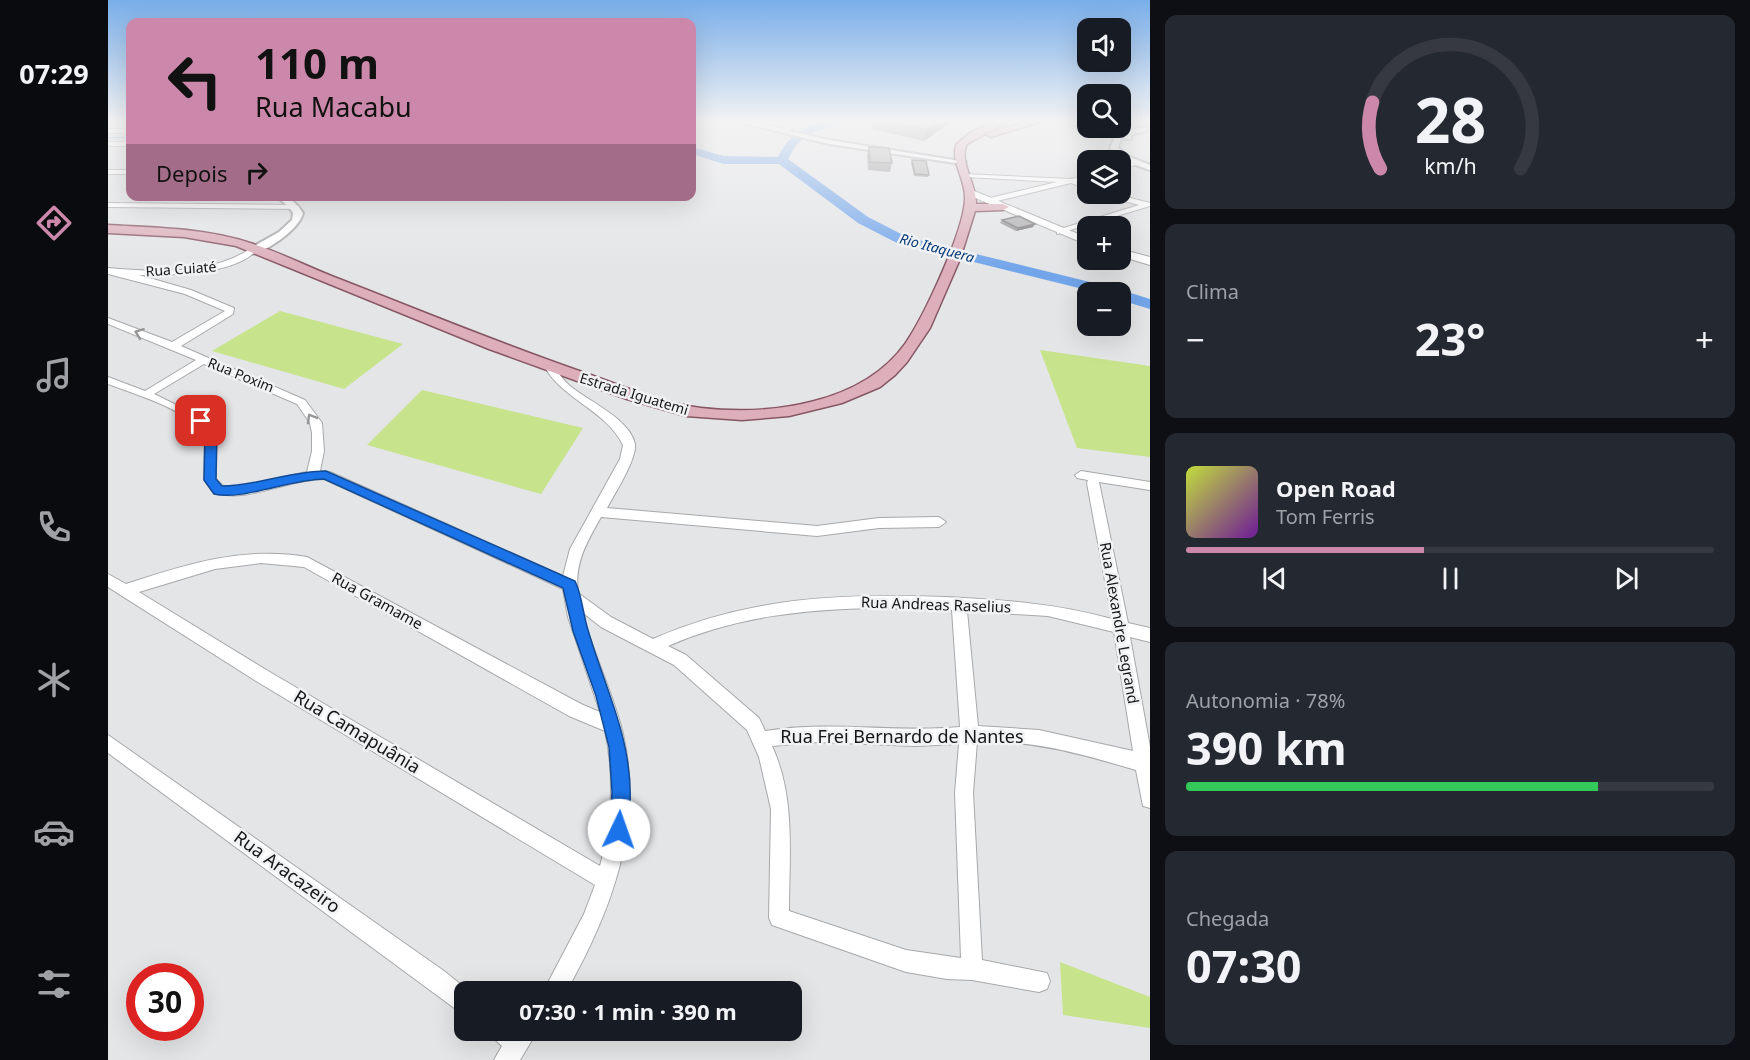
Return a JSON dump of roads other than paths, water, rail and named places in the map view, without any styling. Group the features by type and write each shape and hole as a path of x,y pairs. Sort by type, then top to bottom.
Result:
{"main road":[{"path":"965,170 972,193 1077,238"},
{"name":"Estrada Iguatemi","path":"108,231 195,239 257,251 549,366 667,407 701,414 769,414 816,405 872,385 890,373 918,336 954,255 971,208 972,193"},
{"path":"971,208 1003,207"},
{"path":"1131,255 1150,261"}],"street":[{"path":"108,172 126,172"},
{"path":"966,175 1077,183"},
{"path":"989,201 1077,180"},
{"path":"257,251 298,220 300,215 296,207 287,201"},
{"path":"1131,201 1148,206"},
{"path":"108,205 296,207"},
{"path":"108,215 122,205"},
{"path":"1060,232 1148,206"},
{"name":"Rua Cuiaté","path":"113,272 212,267 233,263 257,251"},
{"path":"113,272 212,300 226,306 230,312 173,345"},
{"name":"Rua Poxim","path":"108,321 173,345 301,402 316,423 318,433 318,451 313,474"},
{"path":"145,395 203,360"},
{"path":"549,366 558,380 607,418 627,439 626,459 575,553 571,565 571,591 580,631 604,696 617,747 621,792 619,830 607,881 575,957 561,981"},
{"path":"108,380 192,416 209,429 211,434 210,480 219,490 237,490 313,474 337,479 571,591 606,622 680,660 716,689 753,724 768,757 780,809 779,918 906,961 947,968 972,969 1039,981"},
{"name":"Rua Alexandre Legrand","path":"1150,486 1087,479 1121,627 1147,764 1150,799"},
{"path":"598,512 817,531 879,523 939,522"},
{"name":"Rua Gramame","path":"126,590 182,572 230,561 278,558 308,562 575,710 612,726"},
{"name":"Rua Camapuânia","path":"108,580 261,676 607,881"},
{"name":"Rua Andreas Raselius","path":"653,646 675,634 713,621 797,606 891,601 1049,610 1150,635"},
{"path":"958,605 969,735 964,793 972,969"},
{"name":"Rua Frei Bernardo de Nantes","path":"760,740 783,735 812,734 936,739 1000,734 1028,736 1147,764"},
{"name":"Rua Aracazeiro","path":"108,743 454,993"}],"waterway":[{"name":"Rio Itaquera","path":"796,170 863,220 902,240 1077,283"},
{"name":"Rio Itaquera","path":"1131,298 1150,304"}]}
